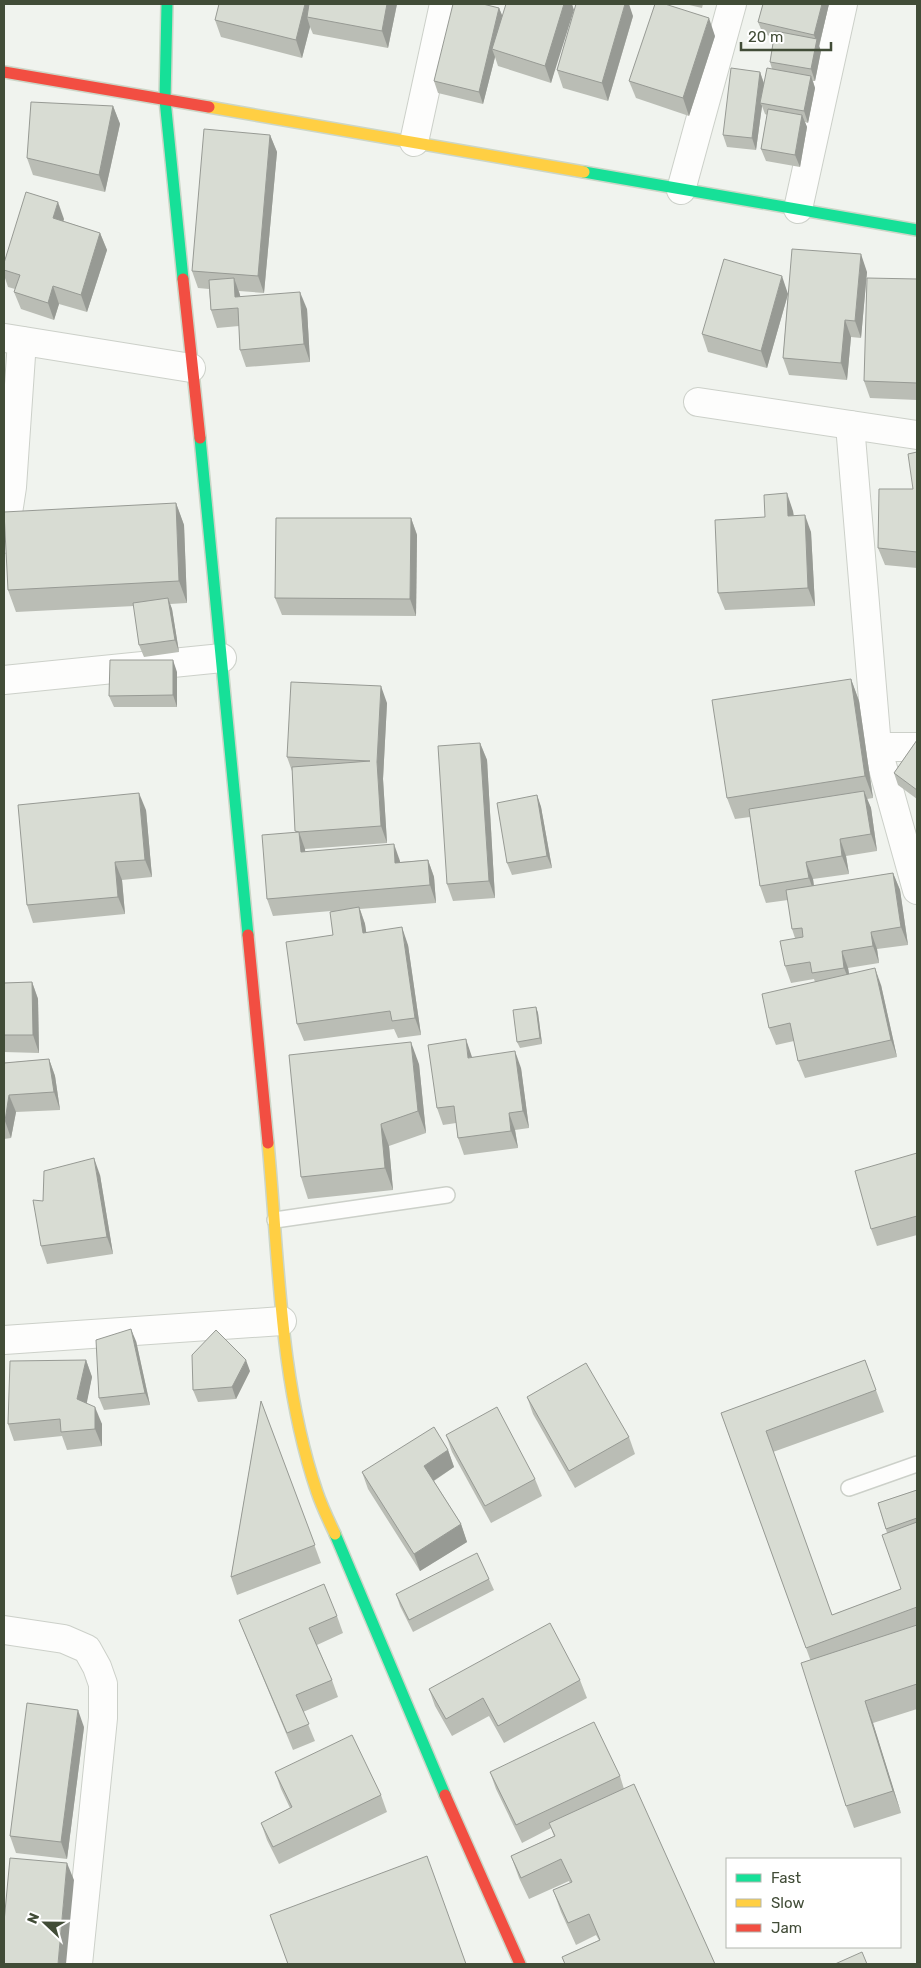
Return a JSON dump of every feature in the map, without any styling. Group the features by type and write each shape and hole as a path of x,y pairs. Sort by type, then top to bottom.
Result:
{"street":[{"path":"167,4 164,100 222,658 288,1371 300,1433 317,1493 449,1805 520,1964"},
{"path":"414,142 444,4"},
{"path":"681,190 732,4"},
{"path":"798,208 843,4"},
{"path":"4,72 917,230"},
{"path":"4,539 12,487 13,340 191,368"},
{"path":"698,402 917,435"},
{"path":"850,425 877,748 917,890"},
{"path":"4,680 222,658"},
{"path":"877,748 917,748"},
{"path":"4,1340 282,1321"},
{"path":"4,1630 64,1639 87,1649 97,1667 103,1684 102,1718 78,1964"}],"lane":[{"path":"275,1220 447,1195"},
{"path":"849,1488 917,1464"}],"building":[{"path":"219,4 305,4 296,40 215,20"},
{"path":"309,4 387,4 382,31 307,17"},
{"path":"453,4 483,4 499,8 479,92 434,81"},
{"path":"506,4 564,4 545,66 492,49"},
{"path":"576,4 625,4 602,83 557,70"},
{"path":"655,4 665,4 709,18 683,98 629,81"},
{"path":"763,4 822,4 814,35 758,22"},
{"path":"775,31 817,39 811,69 770,62"},
{"path":"731,68 760,72 752,138 723,135"},
{"path":"767,68 811,76 804,111 760,103"},
{"path":"31,102 113,106 99,175 27,158"},
{"path":"768,109 802,115 795,155 761,149"},
{"path":"204,129 270,135 258,276 192,271"},
{"path":"26,192 58,202 53,218 100,233 81,295 53,286 48,303 14,292 20,275 4,270 4,263"},
{"path":"792,249 861,254 855,321 845,320 841,363 783,358"},
{"path":"724,259 782,276 761,351 702,334"},
{"path":"234,278 235,297 300,292 304,344 240,350 238,308 211,310 209,280"},
{"path":"867,278 917,279 917,383 864,381"},
{"path":"917,452 917,552 878,548 879,489 913,489 908,454"},
{"path":"787,493 788,516 805,515 808,588 718,593 715,520 765,517 764,495"},
{"path":"176,503 179,581 8,590 4,512"},
{"path":"276,518 411,518 410,599 275,598"},
{"path":"168,598 175,640 139,645 133,603"},
{"path":"110,660 173,660 173,695 109,696"},
{"path":"851,679 865,776 727,798 712,700"},
{"path":"291,682 381,686 377,762 381,826 295,831 292,767 370,761 287,757"},
{"path":"917,740 917,790 894,773"},
{"path":"480,743 489,881 447,884 438,746"},
{"path":"864,791 871,834 840,839 842,856 806,862 809,878 760,886 749,809"},
{"path":"139,793 145,860 115,862 118,897 27,905 18,805"},
{"path":"537,795 547,856 507,863 497,803"},
{"path":"299,832 301,852 394,844 395,863 428,860 430,885 267,899 262,835"},
{"path":"893,873 901,927 871,932 873,946 842,951 844,968 812,973 810,962 785,966 780,941 803,937 802,928 792,929 786,890"},
{"path":"359,907 363,933 402,927 415,1018 392,1021 390,1011 297,1024 286,942 333,935 330,912"},
{"path":"875,968 891,1040 798,1061 790,1023 769,1028 762,994"},
{"path":"32,982 33,1035 4,1035 4,983"},
{"path":"536,1007 540,1038 517,1042 513,1010"},
{"path":"466,1039 468,1058 515,1051 523,1111 509,1113 511,1131 458,1138 454,1106 437,1108 428,1045"},
{"path":"411,1042 418,1111 381,1124 385,1168 301,1177 289,1055"},
{"path":"49,1059 54,1092 9,1095 4,1121 4,1063"},
{"path":"917,1153 917,1216 871,1229 855,1171"},
{"path":"94,1158 107,1237 41,1246 33,1200 43,1201 44,1171"},
{"path":"131,1329 145,1393 99,1398 96,1340"},
{"path":"216,1330 246,1360 232,1387 193,1390 192,1355"},
{"path":"86,1360 77,1399 95,1407 95,1429 61,1432 60,1419 8,1424 10,1361"},
{"path":"865,1360 876,1390 766,1431 832,1615 901,1589 882,1535 917,1522 917,1607 806,1648 721,1413"},
{"path":"586,1363 629,1437 569,1471 527,1397"},
{"path":"261,1401 315,1545 231,1577"},
{"path":"497,1407 535,1479 485,1506 446,1435"},
{"path":"434,1427 448,1450 424,1466 461,1524 414,1554 362,1472"},
{"path":"917,1490 917,1518 886,1529 878,1503"},
{"path":"477,1553 489,1579 409,1620 396,1594"},
{"path":"324,1584 337,1616 309,1628 332,1680 296,1695 309,1724 287,1733 239,1620"},
{"path":"550,1623 580,1680 498,1726 483,1698 446,1719 429,1689"},
{"path":"917,1625 917,1684 865,1701 893,1791 846,1806 801,1663"},
{"path":"27,1703 78,1710 61,1842 10,1836"},
{"path":"594,1722 620,1776 516,1825 490,1772"},
{"path":"352,1735 381,1795 273,1847 261,1823 292,1807 275,1772"},
{"path":"634,1784 715,1964 565,1964 562,1957 600,1940 589,1914 568,1923 553,1890 572,1882 561,1859 521,1878 511,1856 555,1836 549,1823"},
{"path":"427,1856 466,1964 288,1964 270,1915"},
{"path":"10,1858 67,1863 58,1964 4,1964 4,1922"},
{"path":"862,1952 867,1964 835,1964"}],"traffic: fast":[{"path":"167,4 165,100 183,279"},
{"path":"584,172 917,230"},
{"path":"200,438 248,935"},
{"path":"335,1534 445,1795"}],"traffic: slow":[{"path":"209,107 584,172"},
{"path":"268,1143 282,1319 295,1407 304,1450 317,1492 335,1534"}],"traffic: jam":[{"path":"4,72 209,107"},
{"path":"183,279 200,438"},
{"path":"248,935 268,1143"},
{"path":"445,1795 520,1964"}]}
